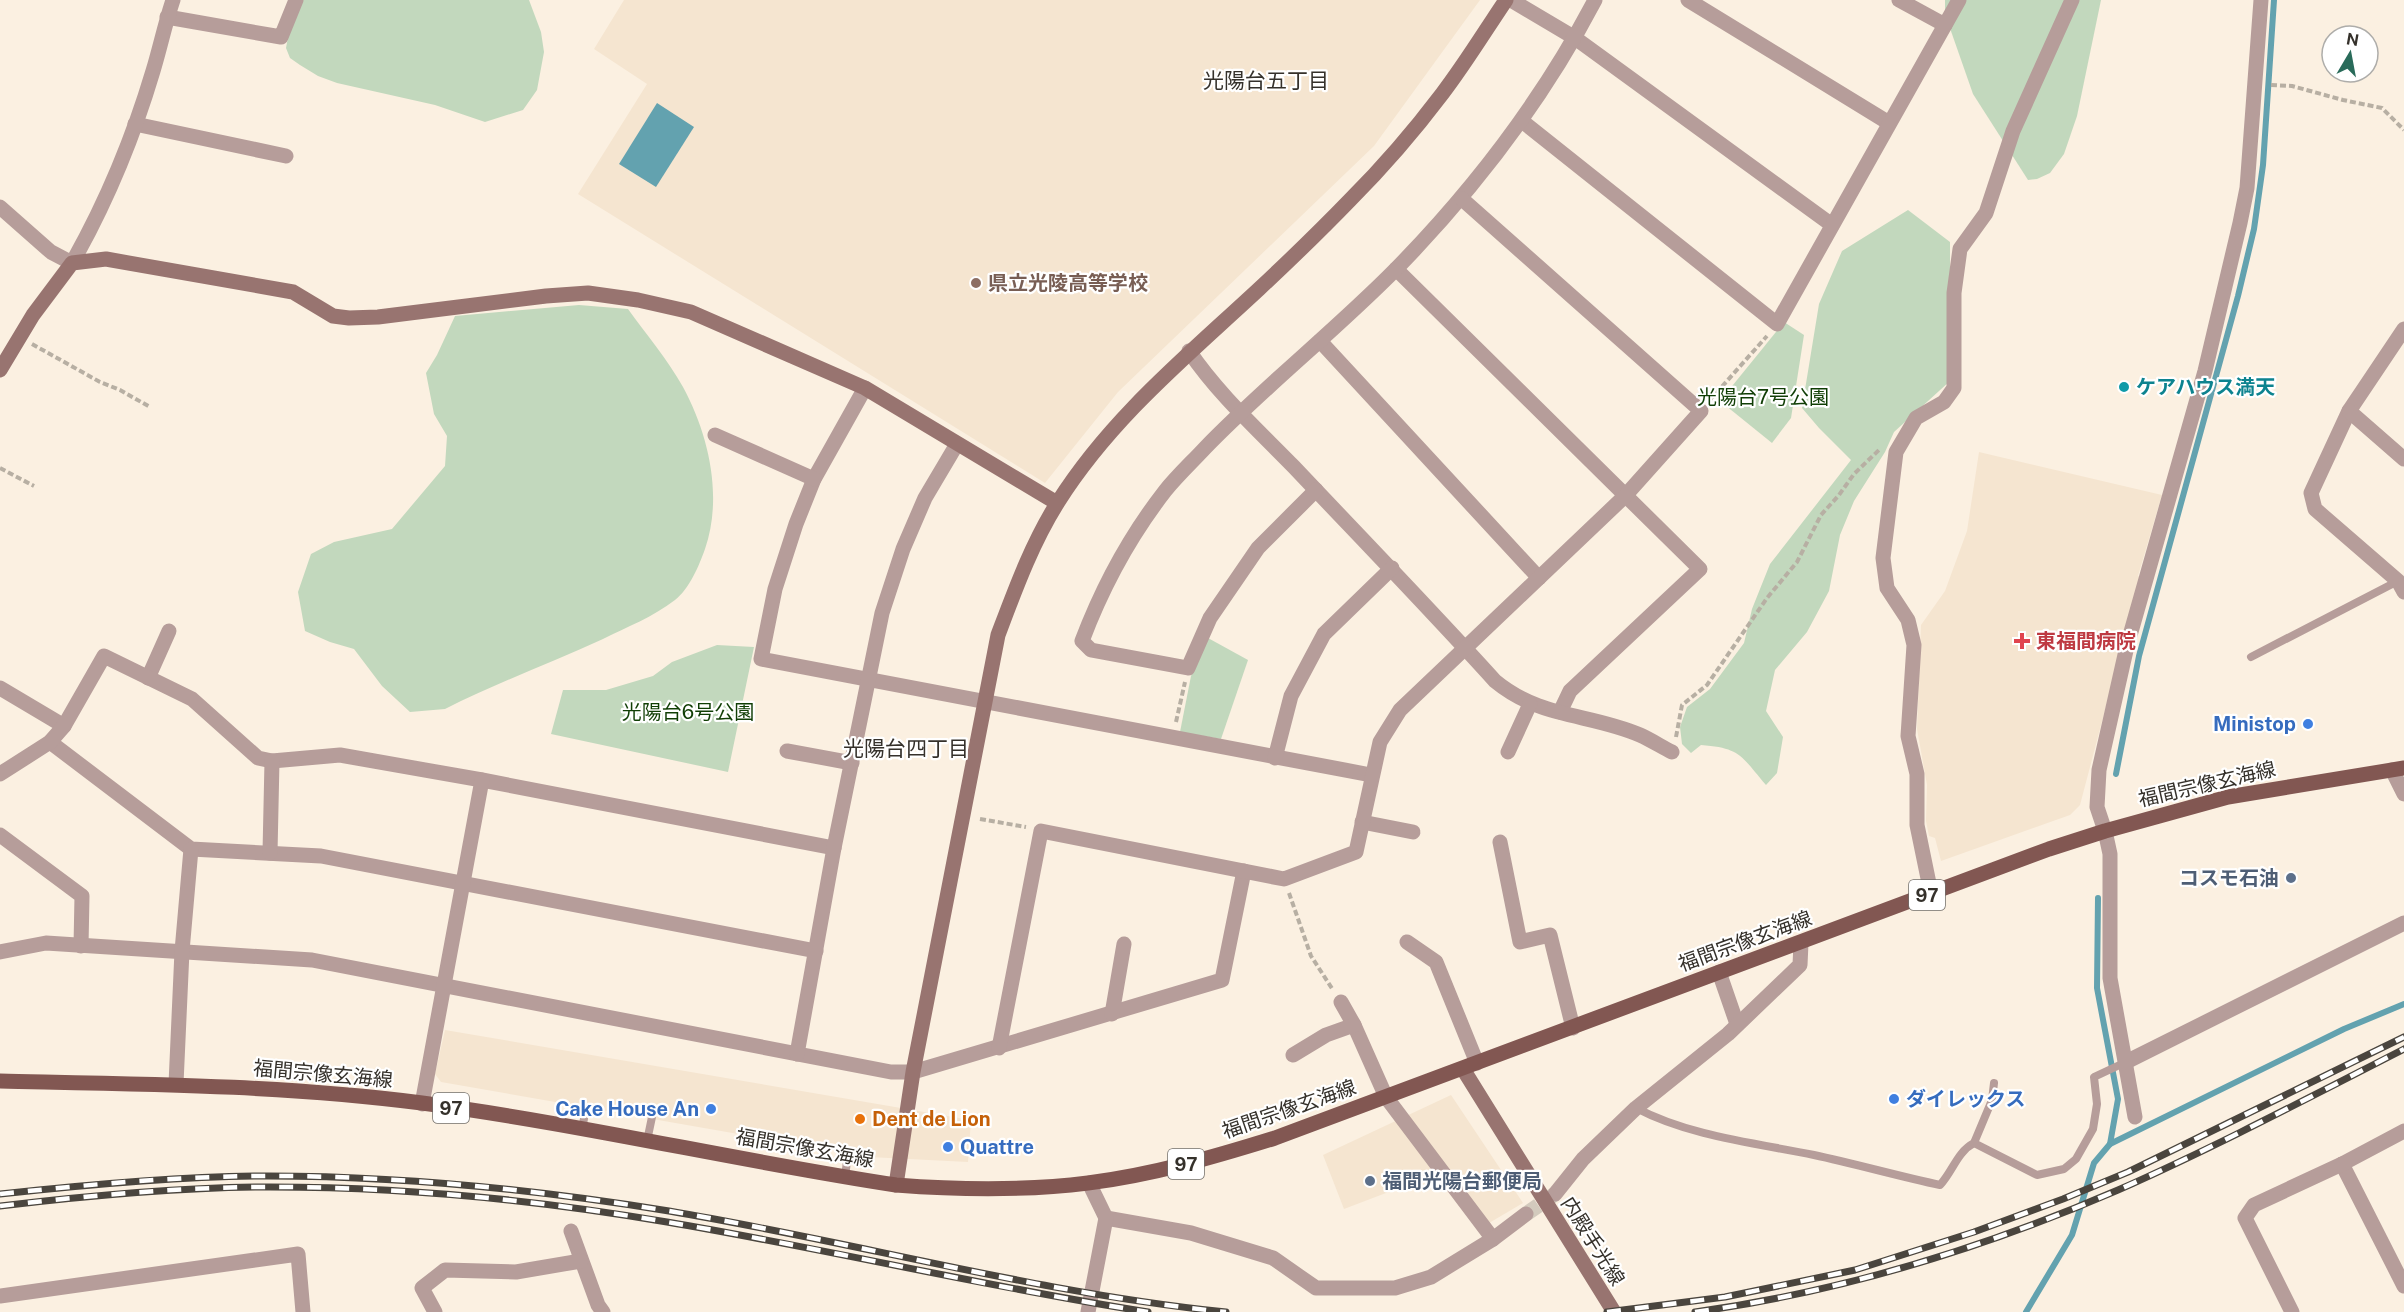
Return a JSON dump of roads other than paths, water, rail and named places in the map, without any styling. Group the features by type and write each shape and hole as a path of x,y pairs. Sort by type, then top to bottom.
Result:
{"main road":[{"name":"福間宗像玄海線","path":"0,1081 176,1084 316,1092 422,1104 896,1185 955,1190 1027,1189 1089,1183 1155,1172 1275,1138 1932,893 2105,831 2228,797 2398,769"}],"street":[{"path":"0,370 33,315 72,263 101,212 153,73 173,0"},
{"path":"167,17 281,37 296,0"},
{"path":"896,1185 913,1072 984,702 1002,624 1017,584 1058,503 1122,417 1189,351 1261,288 1358,192 1443,93 1506,0"},
{"path":"1511,0 1575,38 1832,225"},
{"path":"1316,490 1258,548 1210,618 1188,668 1091,651 1082,641 1094,608 1117,564 1165,490 1241,411 1396,269 1462,199 1522,121 1575,38 1595,0"},
{"path":"1688,0 1889,123"},
{"path":"1899,0 1945,25"},
{"path":"1522,121 1777,324 1959,0"},
{"path":"1932,893 1917,825 1917,774 1908,736 1914,645 1908,620 1887,588 1883,558 1896,452 1917,418 1944,402 1954,388 1954,293 1960,249 1986,213 2013,131 2072,0"},
{"path":"2135,1117 2122,1064 2110,978 2110,854 2097,807 2099,770 2127,646 2205,371 2240,223 2247,188 2261,0"},
{"path":"135,124 286,156"},
{"path":"999,1048 1041,831 1284,879 1356,852 1380,742 1400,710 1625,496 1701,411 1462,199"},
{"path":"0,207 51,252 72,263 106,259 293,292 333,316 378,317 588,293 638,300 691,312 865,388 1058,503"},
{"path":"1396,269 1700,569 1570,691 1560,712"},
{"path":"2401,587 2315,509 2311,493 2349,411 2404,329"},
{"path":"1320,341 1539,578"},
{"path":"1189,351 1199,366 1392,568 1495,681 1512,695 1530,704 1639,735 1672,752"},
{"path":"865,388 814,479 775,589 762,659 1371,775"},
{"path":"2349,411 2404,459"},
{"path":"715,435 814,479"},
{"path":"798,1054 834,848 882,613 903,549 925,498 957,444"},
{"path":"1275,758 1292,696 1324,634 1392,568"},
{"path":"148,678 169,631"},
{"path":"0,774 50,742 64,726 105,656 192,699 258,758 272,761 340,755 834,848"},
{"path":"0,688 64,726"},
{"path":"1508,752 1530,704"},
{"path":"50,742 191,849 321,856 816,951"},
{"path":"787,751 852,763"},
{"path":"270,853 272,761"},
{"path":"2398,769 2404,794"},
{"path":"422,1104 482,780"},
{"path":"1362,822 1413,832"},
{"path":"0,835 82,896 81,946"},
{"path":"1500,842 1520,942 1550,935 1573,1028"},
{"path":"176,1084 182,951 191,849"},
{"path":"0,951 46,943 312,960 891,1072 913,1072 1222,980 1244,871"},
{"path":"2122,1064 2404,923"},
{"path":"1407,942 1436,962 1470,1066"},
{"path":"1555,1194 1583,1159 1636,1108 1737,1024 1800,965 1801,943"},
{"path":"1112,1014 1124,944"},
{"path":"1719,972 1737,1024"},
{"path":"1341,1002 1386,1096 1492,1239"},
{"path":"1293,1055 1326,1035 1354,1025"},
{"name":"内殿手光線","path":"1470,1066 1514,1153 1614,1312"},
{"path":"2292,1312 2246,1218 2254,1205 2342,1164 2404,1131"},
{"path":"2342,1164 2404,1286"},
{"path":"1088,1312 1106,1218 1089,1183"},
{"path":"1106,1218 1191,1233 1273,1258 1316,1288 1395,1288 1431,1277 1527,1214"},
{"path":"571,1231 598,1305 603,1312"},
{"path":"0,1296 298,1254 303,1312"},
{"path":"435,1312 422,1288 445,1270 516,1272 581,1261"}],"lane":[{"path":"2251,657 2401,587"},
{"path":"1974,1143 2037,1175 2064,1169 2076,1159 2093,1129 2097,1104 2094,1077 2122,1064"},
{"path":"1636,1108 1659,1120 1725,1137 1940,1185 1949,1175 1963,1149 1974,1143 1992,1101 1994,1083"},
{"path":"582,1130 586,1107"},
{"path":"647,1141 652,1117"},
{"path":"845,1177 848,1153"}],"water":[{"path":"657,103 694,127 656,187 619,164"}],"waterway":[{"path":"2116,774 2139,656 2238,296 2254,229 2263,165 2274,0"},
{"path":"2026,1312 2072,1235 2094,1163 2110,1144 2118,1099 2097,988 2098,898"},
{"path":"2110,1144 2344,1029 2404,1004"}],"tunnel":[{"path":"1526,1214 1555,1194"}],"railway":[{"path":"1607,1312 1725,1297 1855,1270 1974,1232 2128,1172 2404,1037"},
{"path":"1695,1312 1803,1293 1857,1280 1964,1249 2016,1231 2154,1174 2404,1049"},
{"path":"0,1194 127,1182 254,1176 358,1178 514,1190 669,1211 1086,1293 1226,1312"},
{"path":"0,1206 128,1193 255,1187 358,1189 462,1196 565,1207 667,1222 1148,1312"}],"place":[{"name":"県立光陵高等学校","path":"976,283"},
{"name":"ケアハウス満天","path":"2124,387"},
{"name":"東福間病院","path":"2022,641"},
{"name":"Ministop","path":"2308,724"},
{"name":"コスモ石油","path":"2291,878"},
{"name":"ダイレックス","path":"1894,1099"},
{"name":"Cake House An","path":"711,1109"},
{"name":"Dent de Lion","path":"860,1119"},
{"name":"Quattre","path":"948,1147"},
{"name":"福間光陽台郵便局","path":"1370,1181"}],"district":[{"name":"光陽台五丁目","path":"1266,80"},
{"name":"光陽台四丁目","path":"906,748"}],"park label":[{"name":"光陽台7号公園","path":"1763,397"},
{"name":"光陽台6号公園","path":"688,712"}]}
